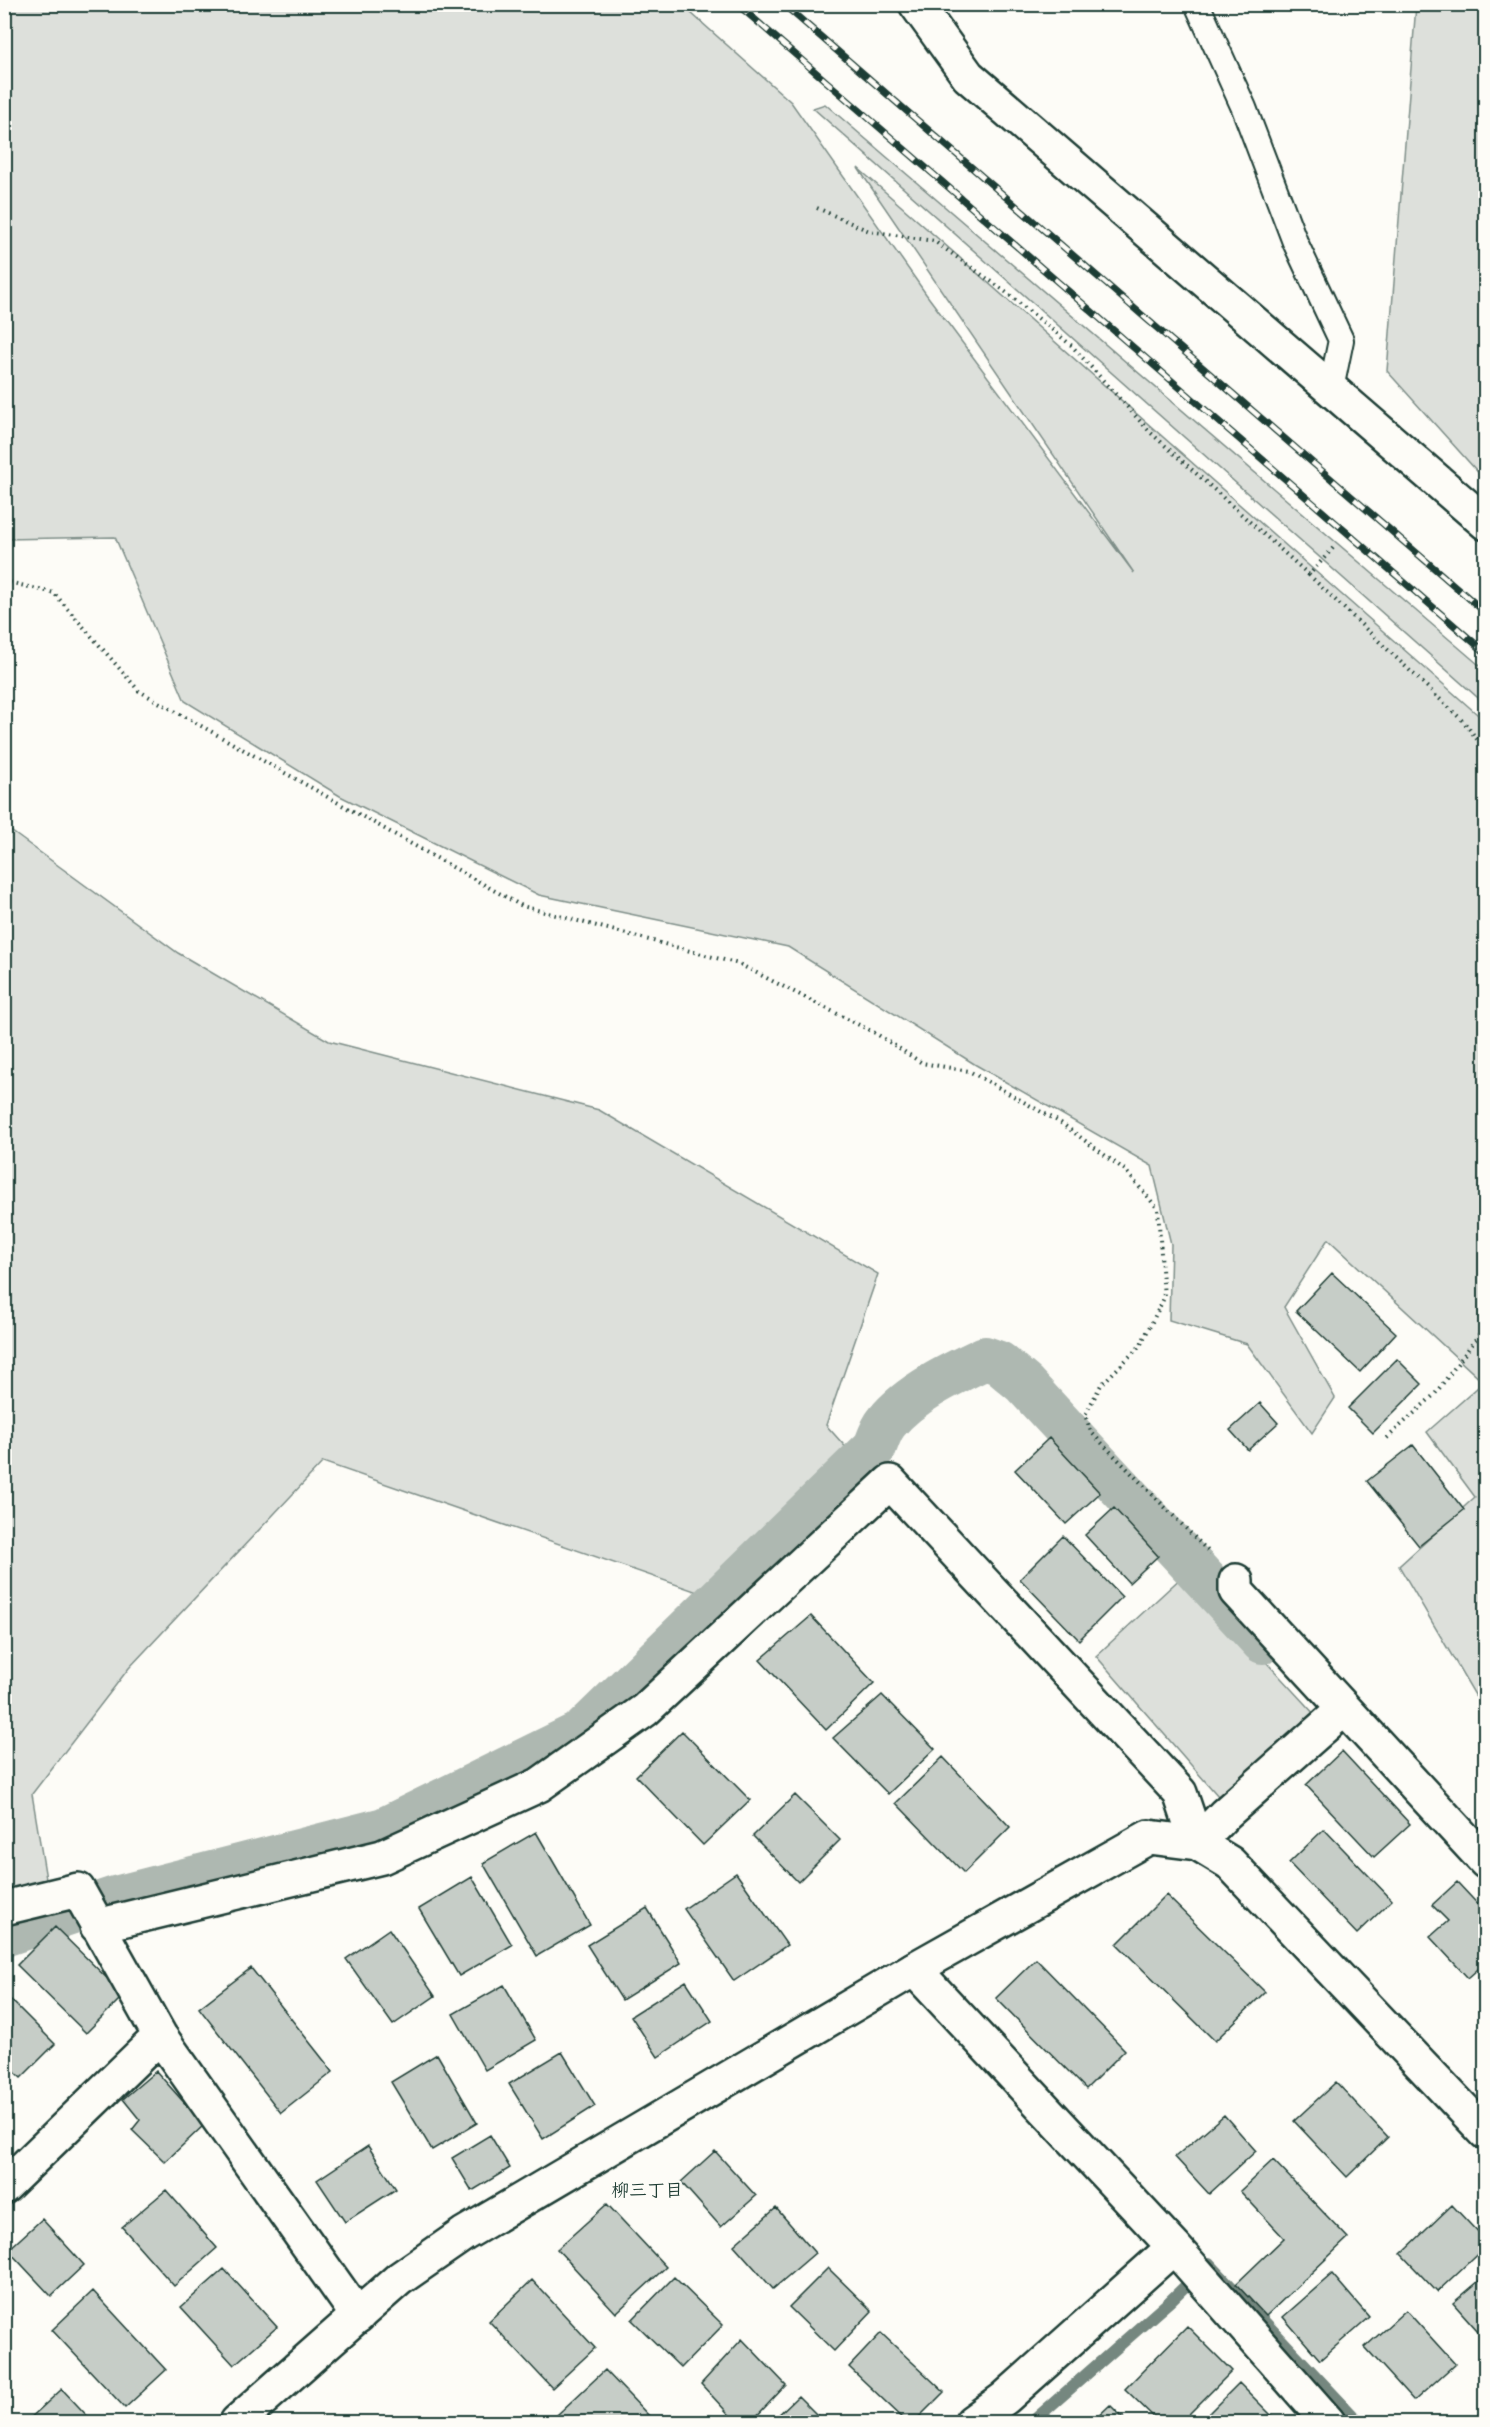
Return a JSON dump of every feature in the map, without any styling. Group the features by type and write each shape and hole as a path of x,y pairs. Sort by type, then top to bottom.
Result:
{"street":[{"path":"916,4 968,76 1485,523"},
{"path":"97,1926 382,1857 539,1785 645,1710 890,1482 1180,1792 1197,1843"},
{"path":"1236,1581 1236,1591 1485,1862"},
{"path":"1197,1843 1225,1814 1344,1709"},
{"path":"237,2422 399,2279 464,2234 914,1969 1149,1838 1197,1843 1230,1863 1485,2133"},
{"path":"4,1908 78,1890 160,2036 358,2316"},
{"path":"914,1969 1174,2247 1328,2422"},
{"path":"4,2187 160,2036"},
{"path":"972,2422 1005,2398 1174,2247"}],"lane":[{"path":"1197,4 1244,108 1295,242 1341,340 1331,389"}],"path":[{"path":"817,208 869,231 934,241 1002,289 1071,345 1150,432 1309,575 1464,722 1485,751"},
{"path":"1309,575 1333,548"},
{"path":"4,581 54,593 139,691 522,906 739,964 875,1033 922,1064 969,1071 1061,1124 1125,1170 1158,1209 1164,1298 1140,1346 1101,1385 1085,1415 1091,1432 1236,1581"},
{"path":"1387,1438 1435,1394 1485,1325"}],"shaded area":[{"path":"4,5 682,5 791,102 926,294 1134,573 858,168 1485,721 1485,1379 1483,1382 1328,1239 1284,1307 1335,1398 1312,1433 1247,1344 1169,1320 1171,1244 1152,1166 976,1065 788,947 539,895 340,796 185,701 115,537 5,539"},
{"path":"1416,5 1485,5 1485,480 1387,371"},
{"path":"825,104 1485,670 1485,704 813,108"},
{"path":"4,826 178,953 329,1041 599,1110 878,1274 826,1425 867,1471 729,1603 323,1462 129,1668 32,1794 49,1897 4,1912"},
{"path":"1485,1381 1485,1712 1399,1566 1475,1497 1427,1432"},
{"path":"1185,1574 1317,1717 1225,1804 1096,1656"}],"building":[{"path":"1332,1273 1396,1333 1360,1372 1296,1311"},
{"path":"1397,1359 1422,1384 1373,1433 1348,1408"},
{"path":"1260,1403 1278,1423 1248,1450 1230,1430"},
{"path":"1049,1438 1100,1493 1066,1524 1015,1470"},
{"path":"1413,1445 1464,1510 1419,1546 1367,1481"},
{"path":"1114,1508 1158,1556 1129,1583 1085,1535"},
{"path":"1063,1536 1122,1597 1079,1640 1020,1579"},
{"path":"811,1616 874,1683 826,1730 760,1660"},
{"path":"882,1695 935,1749 888,1794 833,1738"},
{"path":"682,1731 750,1800 703,1845 636,1776"},
{"path":"1342,1751 1410,1824 1374,1857 1306,1785"},
{"path":"943,1757 1010,1827 964,1873 896,1803"},
{"path":"795,1795 840,1840 798,1882 753,1836"},
{"path":"1324,1829 1392,1900 1357,1934 1289,1863"},
{"path":"536,1832 590,1925 537,1956 483,1863"},
{"path":"736,1873 787,1945 734,1981 684,1909"},
{"path":"472,1877 512,1945 459,1976 419,1909"},
{"path":"1457,1882 1486,1913 1486,1962 1468,1978 1430,1937 1448,1921 1432,1905"},
{"path":"1166,1895 1265,1992 1215,2041 1117,1944"},
{"path":"647,1908 681,1963 622,2000 587,1945"},
{"path":"55,1927 124,1995 86,2033 17,1965"},
{"path":"389,1929 435,1996 393,2025 346,1959"},
{"path":"1036,1959 1125,2050 1086,2089 996,1998"},
{"path":"251,1968 333,2072 281,2113 199,2008"},
{"path":"686,1981 712,2021 658,2057 631,2016"},
{"path":"504,1985 536,2040 485,2070 453,2014"},
{"path":"11,2000 55,2044 21,2078 4,2062 4,2006"},
{"path":"562,2052 595,2106 543,2139 509,2084"},
{"path":"437,2054 477,2123 432,2150 391,2082"},
{"path":"156,2071 204,2125 165,2162 132,2130 140,2120 123,2099"},
{"path":"1336,2082 1388,2137 1347,2177 1294,2121"},
{"path":"1224,2115 1256,2151 1209,2194 1175,2157"},
{"path":"490,2135 510,2168 472,2191 452,2158"},
{"path":"368,2146 396,2189 345,2222 317,2180"},
{"path":"715,2151 756,2196 721,2227 681,2182"},
{"path":"1273,2160 1348,2238 1266,2316 1236,2284 1284,2238 1240,2191"},
{"path":"166,2190 217,2248 174,2286 122,2227"},
{"path":"607,2204 666,2267 616,2313 557,2249"},
{"path":"1452,2205 1486,2241 1486,2246 1437,2292 1401,2254"},
{"path":"776,2208 815,2253 773,2289 734,2245"},
{"path":"42,2219 84,2265 51,2296 8,2250"},
{"path":"828,2268 872,2311 834,2351 789,2307"},
{"path":"224,2269 277,2327 234,2365 181,2307"},
{"path":"1332,2274 1369,2317 1320,2360 1283,2317"},
{"path":"1486,2275 1486,2340 1453,2303"},
{"path":"674,2277 723,2325 681,2368 632,2320"},
{"path":"532,2280 595,2348 552,2388 489,2321"},
{"path":"93,2291 166,2370 125,2408 52,2330"},
{"path":"1406,2310 1455,2364 1414,2401 1365,2347"},
{"path":"1187,2326 1232,2371 1181,2422 1159,2422 1125,2389"},
{"path":"881,2333 944,2392 914,2422 907,2422 849,2367"},
{"path":"742,2339 786,2385 751,2422 736,2422 701,2384"},
{"path":"605,2370 650,2417 644,2422 564,2422 557,2415"},
{"path":"1239,2383 1272,2416 1266,2422 1200,2422"},
{"path":"62,2389 93,2422 26,2422"},
{"path":"798,2396 824,2422 771,2422"},
{"path":"1110,2405 1127,2422 1092,2422"},
{"path":"1486,2408 1486,2422 1470,2422"}],"waterway":[{"path":"4,1935 115,1898 384,1829 582,1732 875,1447 883,1428 896,1412 932,1385 985,1358 999,1363 1024,1384 1263,1642"},
{"path":"1032,2422 1170,2301 1209,2263 1359,2422"}],"railway":[{"path":"737,4 1486,653"},
{"path":"783,4 1486,613"}],"district":[{"name":"柳三丁目","path":"647,2191"}]}
